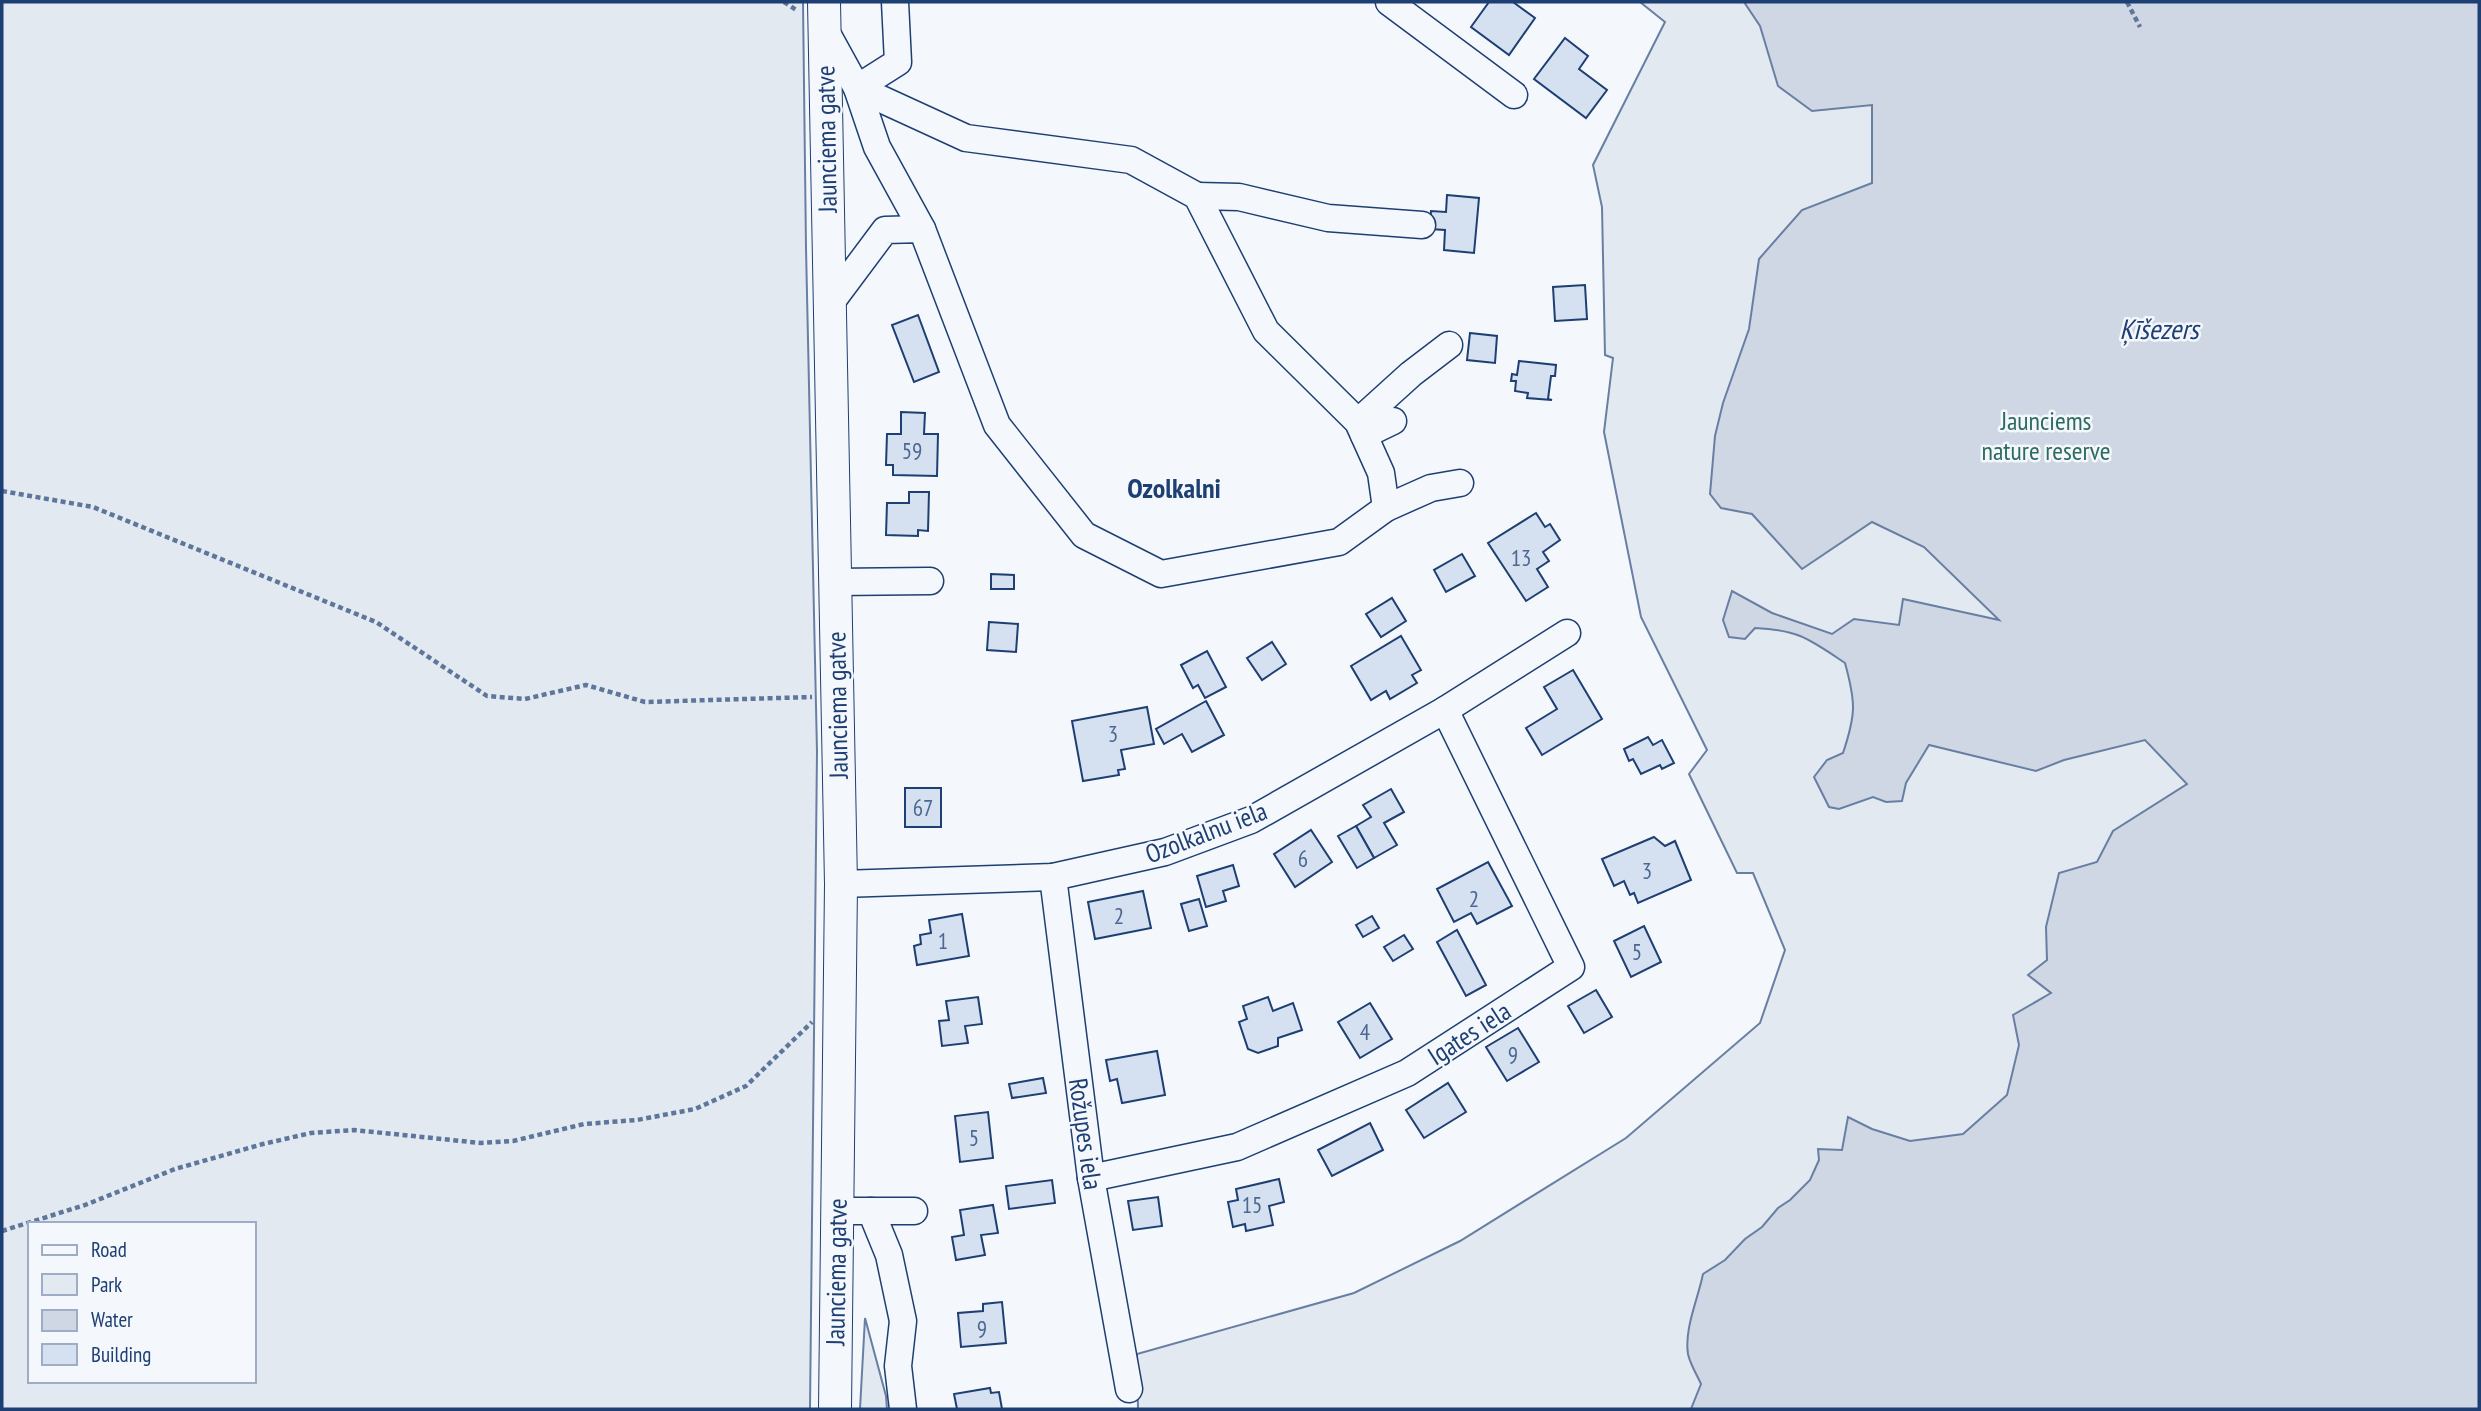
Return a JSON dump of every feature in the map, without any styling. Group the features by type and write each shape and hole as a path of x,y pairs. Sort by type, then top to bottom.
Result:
{"main road":[{"name":"Jaunciema gatve","path":"824,15 841,884 835,1409"}],"street":[{"path":"857,88 898,62 895,2"},
{"path":"1389,2 1514,95"},
{"path":"824,15 857,88 877,147 922,229 997,425 1084,535 1161,574 1339,542 1386,508 1424,492 1460,483"},
{"path":"857,88 966,138 1130,160 1197,196 1239,197 1328,218 1422,225"},
{"path":"1197,196 1266,331 1361,429 1381,473 1386,508"},
{"path":"829,304 885,230 922,229"},
{"path":"1361,429 1411,374 1449,345"},
{"path":"1361,429 1393,421"},
{"path":"1381,473 1424,492"},
{"path":"834,582 930,582"},
{"name":"Ozolkalnu iela","path":"841,884 1052,877 1165,852 1251,820 1444,710 1567,632"},
{"name":"Igates iela","path":"1091,1178 1237,1147 1407,1073 1571,967 1444,710"},
{"name":"Rožupes iela","path":"1052,877 1091,1178 1129,1389"},
{"path":"836,1211 914,1211"},
{"path":"871,1211 889,1255 903,1321 898,1366 903,1409"}],"path":[{"path":"2127,2 2140,27"},
{"path":"2,491 93,507 376,622 487,696 525,699 586,685 645,702 837,697"},
{"path":"31,1222 85,1205 175,1169 311,1133 354,1130 481,1143 513,1142 584,1125 637,1121 695,1109 746,1086 818,1013"},
{"path":"2,1231 28,1223"}],"green space":[{"path":"2,2 803,2 817,752 810,1409 2,1409"},
{"name":"Ķīšezers","path":"1640,2 2479,2 2479,1409 1138,1409 1137,1354 1354,1293 1460,1241 1626,1138 1760,1023 1785,950 1753,873 1737,873 1689,774 1707,750 1641,617 1604,432 1613,358 1605,355 1602,207 1593,165 1665,22"},
{"path":"865,1318 886,1396 887,1409 860,1409"}],"water":[{"name":"Ķīšezers","path":"1744,2 2479,2 2479,1409 1691,1409 1701,1384 1689,1358 1687,1344 1703,1274 1725,1260 1810,1180 1819,1160 1818,1149 1842,1150 1848,1117 1872,1129 1910,1141 1963,1134 2007,1095 2019,1045 2013,1015 2051,993 2028,975 2047,960 2046,927 2059,873 2097,862 2113,831 2187,784 2145,740 2064,760 2036,771 1929,745 1906,783 1902,801 1886,802 1873,797 1839,809 1829,807 1814,777 1827,760 1843,753 1847,740 1853,708 1845,663 1803,637 1783,631 1755,628 1745,639 1729,637 1723,620 1732,591 1772,613 1832,634 1854,619 1899,625 1903,599 1999,620 1924,547 1872,522 1802,569 1752,514 1721,508 1710,494 1715,436 1723,403 1749,329 1759,259 1802,210 1872,183 1872,105 1812,111 1778,86 1760,26"}],"building":[{"path":"1489,2 1513,2 1535,18 1509,55 1471,27"},
{"path":"1565,38 1588,56 1579,69 1607,90 1586,118 1534,79"},
{"path":"1447,195 1479,198 1474,253 1444,250 1445,230 1430,229 1431,211 1446,212"},
{"path":"1585,285 1587,319 1555,321 1553,287"},
{"path":"918,315 939,372 914,382 892,325"},
{"path":"1470,333 1497,336 1495,363 1467,360"},
{"path":"1519,361 1556,365 1555,376 1551,376 1548,399 1552,400 1527,398 1528,393 1515,391 1516,381 1511,381 1512,374 1517,375"},
{"path":"901,412 925,413 924,434 938,434 937,476 893,475 893,465 886,465 887,434 901,434"},
{"path":"909,492 929,492 928,531 918,530 918,536 886,535 887,503 909,503"},
{"path":"1536,513 1545,527 1550,524 1560,540 1543,552 1549,561 1537,569 1548,587 1526,601 1488,543"},
{"path":"1462,554 1475,576 1446,592 1434,570"},
{"path":"991,574 1014,575 1014,589 991,589"},
{"path":"1392,598 1406,621 1381,637 1366,614"},
{"path":"989,622 1018,624 1016,652 987,650"},
{"path":"1401,636 1421,670 1412,675 1417,683 1390,699 1386,691 1371,700 1351,666"},
{"path":"1272,642 1286,664 1262,680 1247,658"},
{"path":"1207,651 1226,687 1205,698 1198,685 1193,688 1181,665"},
{"path":"1573,670 1602,719 1542,755 1526,728 1557,709 1544,687"},
{"path":"1206,701 1224,735 1192,752 1182,734 1164,744 1156,729"},
{"path":"1147,707 1154,744 1121,750 1125,769 1118,770 1119,775 1083,781 1072,721"},
{"path":"1648,737 1653,745 1662,740 1674,763 1662,769 1660,765 1641,774 1633,759 1629,761 1624,749"},
{"path":"905,788 941,788 941,827 905,827"},
{"path":"1391,789 1404,812 1384,823 1397,845 1374,858 1356,826 1371,817 1363,805"},
{"path":"1356,826 1374,858 1357,868 1338,836"},
{"path":"1311,830 1332,862 1295,887 1274,854"},
{"path":"1654,837 1665,846 1675,841 1691,880 1638,903 1634,893 1630,895 1624,881 1614,886 1602,859"},
{"path":"1488,862 1512,906 1477,924 1471,913 1454,922 1437,889"},
{"path":"1233,865 1239,886 1223,891 1226,901 1206,907 1197,876"},
{"path":"1143,891 1151,928 1095,939 1088,902"},
{"path":"1199,899 1207,926 1189,931 1181,904"},
{"path":"962,914 969,956 917,965 914,946 921,944 920,935 931,933 929,920"},
{"path":"1372,916 1379,928 1363,937 1356,925"},
{"path":"1644,926 1661,962 1631,977 1614,941"},
{"path":"1457,930 1486,985 1466,996 1437,942"},
{"path":"1404,935 1413,949 1393,961 1384,947"},
{"path":"1596,990 1612,1017 1584,1033 1568,1006"},
{"path":"978,997 982,1024 965,1026 968,1043 942,1046 939,1021 949,1020 946,1001"},
{"path":"1268,997 1273,1011 1293,1003 1302,1030 1278,1038 1278,1046 1258,1053 1248,1049 1239,1022 1247,1019 1243,1006"},
{"path":"1370,1003 1392,1039 1360,1058 1338,1022"},
{"path":"1518,1028 1539,1062 1507,1081 1486,1047"},
{"path":"1157,1051 1165,1095 1122,1103 1117,1079 1110,1081 1106,1060"},
{"path":"1043,1078 1046,1093 1012,1098 1009,1084"},
{"path":"1448,1083 1466,1112 1424,1138 1406,1110"},
{"path":"988,1112 993,1158 960,1162 955,1116"},
{"path":"1370,1123 1383,1150 1332,1176 1318,1150"},
{"path":"1279,1179 1284,1202 1269,1206 1273,1225 1246,1231 1245,1224 1233,1227 1228,1202 1238,1200 1236,1189"},
{"path":"1052,1180 1055,1203 1009,1209 1006,1186"},
{"path":"1158,1197 1162,1226 1133,1230 1128,1201"},
{"path":"993,1205 998,1233 981,1235 985,1255 956,1260 952,1237 964,1235 960,1210"},
{"path":"1002,1302 1006,1343 961,1347 958,1313 983,1311 983,1304"},
{"path":"990,1388 991,1393 999,1392 1002,1409 957,1409 954,1394"}],"district":[{"name":"Ozolkalni","path":"1174,487"}],"park label":[{"name":"Jaunciems nature reserve","path":"2046,435"}]}
